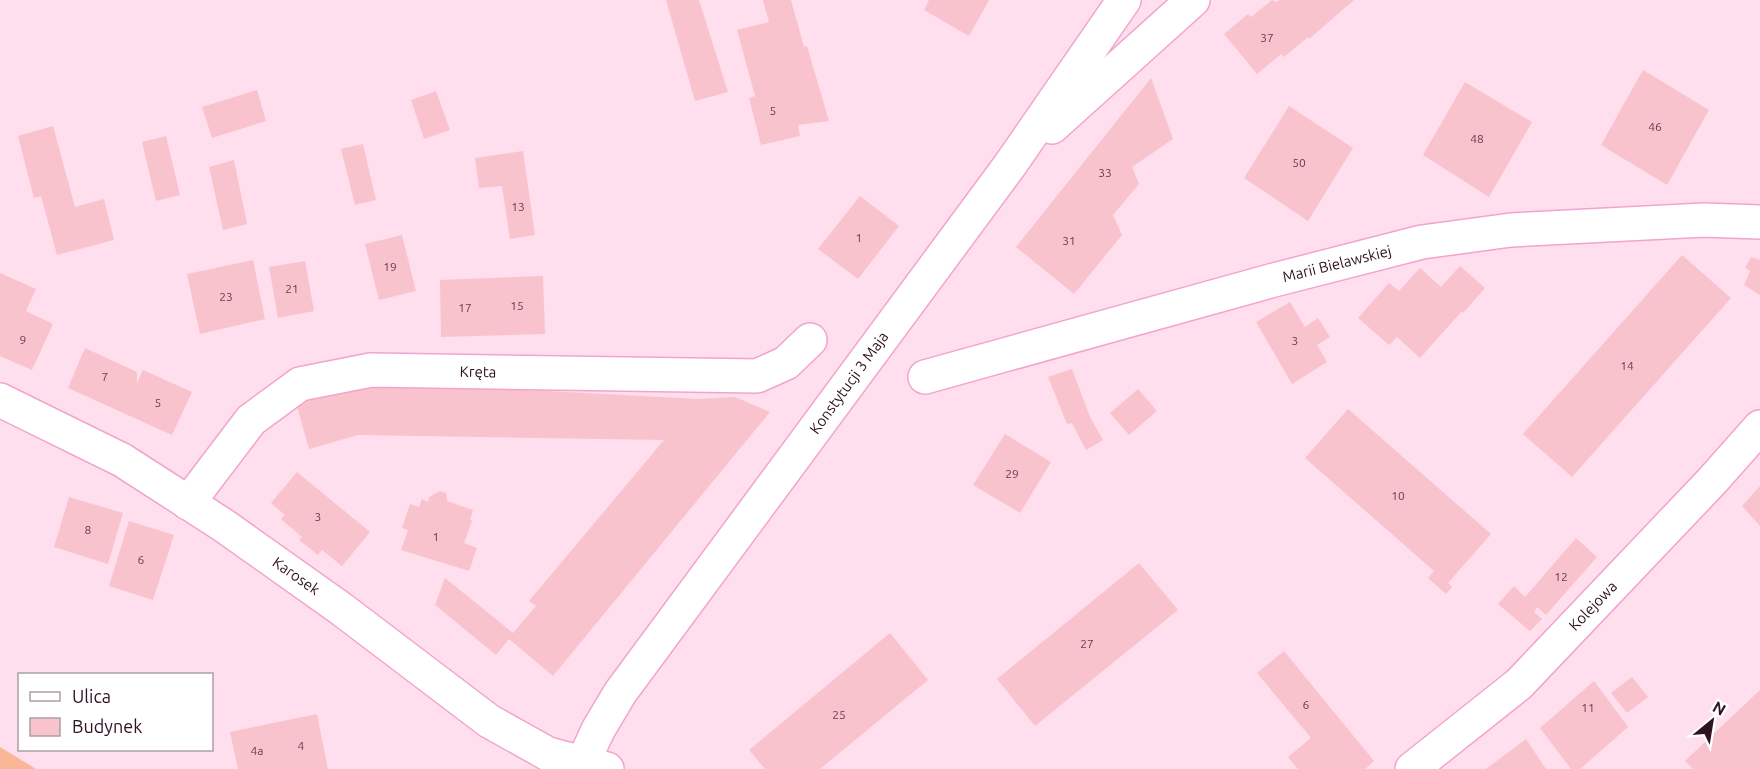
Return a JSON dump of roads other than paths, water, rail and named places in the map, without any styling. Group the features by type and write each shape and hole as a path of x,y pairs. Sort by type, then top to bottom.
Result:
{"street":[{"path":"1010,165 1193,0"},
{"path":"1120,5 1140,26 1161,27"},
{"name":"Konstytucji 3 Maja","path":"590,767 598,730 620,693 1010,165 1120,5"},
{"name":"Marii Bielawskiej","path":"925,377 1274,280 1422,242 1511,230 1704,220 1760,222"},
{"name":"Kręta","path":"188,502 251,420 300,384 371,370 757,376 786,363 810,340"},
{"name":"Karosek","path":"0,400 122,460 188,502 340,608 498,727 548,754 590,767"},
{"name":"Kolejowa","path":"1421,766 1519,684 1712,481 1760,427"}]}
